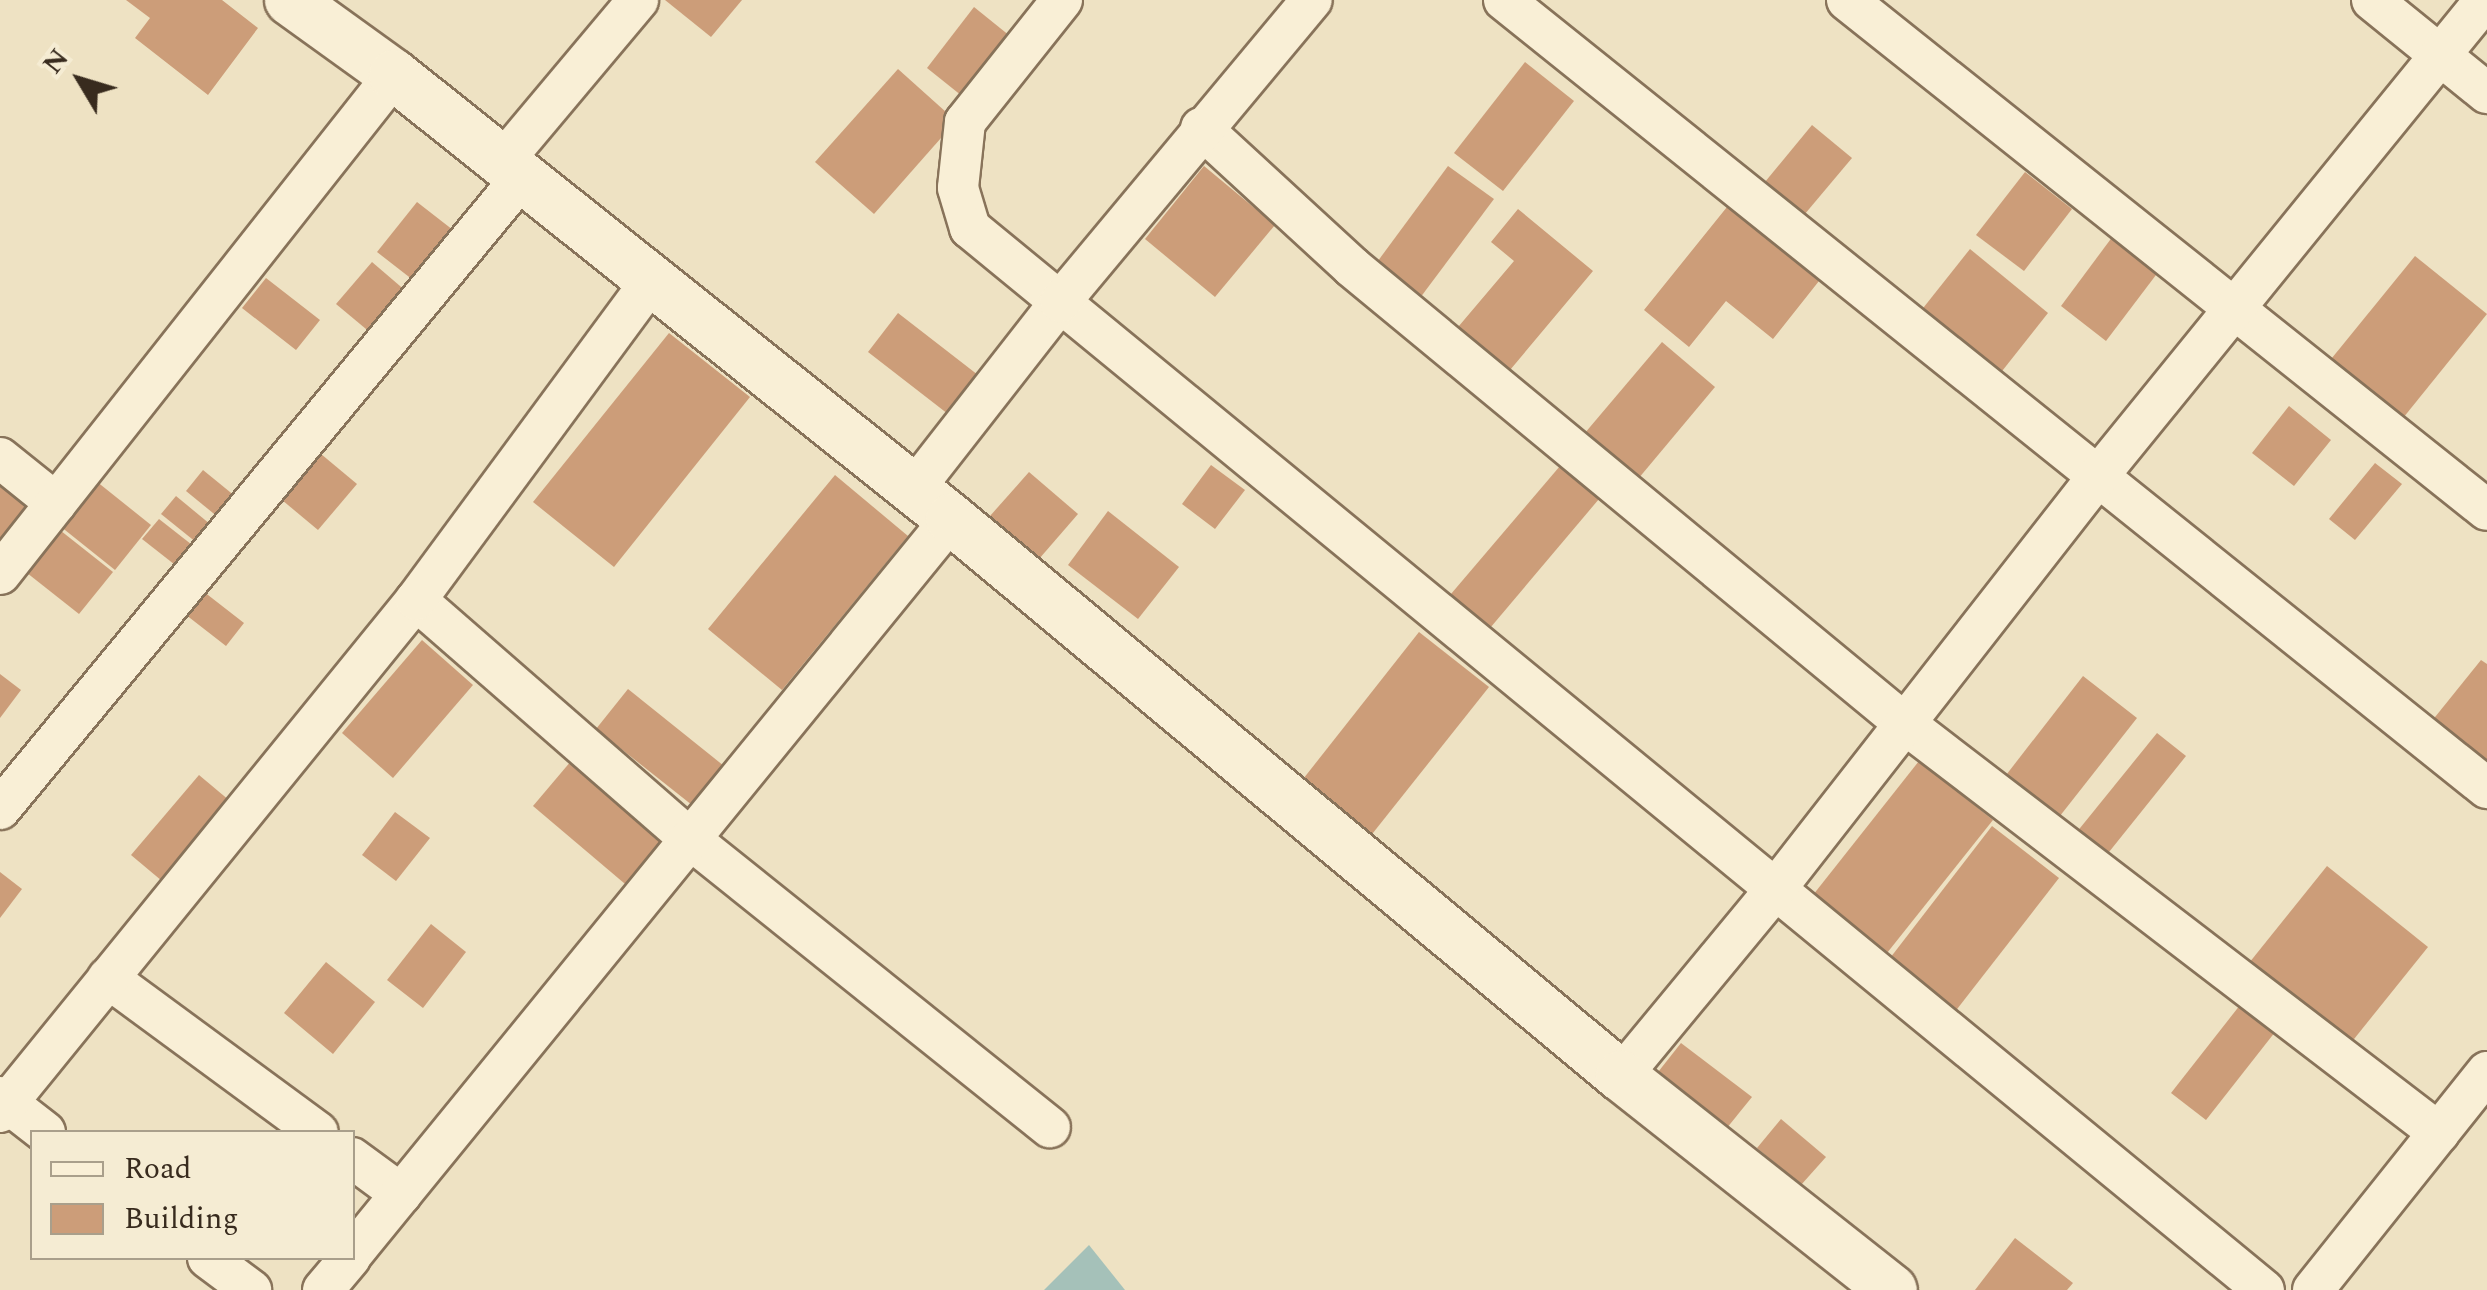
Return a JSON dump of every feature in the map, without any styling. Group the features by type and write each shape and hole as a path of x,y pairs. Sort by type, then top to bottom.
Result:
{"street":[{"path":"290,0 394,75 933,504 1621,1076 1892,1290"},
{"path":"0,810 513,169 638,0"},
{"path":"1062,0 965,122 958,188 970,228 2264,1290"},
{"path":"355,1251 690,839 933,504 1060,302 1201,128 1312,0"},
{"path":"1504,0 2487,788"},
{"path":"1847,0 2487,510"},
{"path":"2372,0 2487,93"},
{"path":"1621,1076 1774,891 2098,475 2485,0"},
{"path":"0,574 394,75"},
{"path":"1201,128 1352,267 1904,723 2439,1134"},
{"path":"43,1130 2,1104 416,600 653,279"},
{"path":"0,458 56,503"},
{"path":"416,600 690,839 1050,1127"},
{"path":"108,978 315,1130"},
{"path":"2313,1290 2487,1072"},
{"path":"355,1160 402,1194"},
{"path":"211,1260 251,1290"},
{"path":"324,1290 348,1260"}],"water":[{"path":"1089,1245 1125,1290 1044,1290"}],"building":[{"path":"126,0 222,0 258,28 208,95 135,38 150,18"},
{"path":"665,0 742,0 711,37"},
{"path":"974,7 1020,44 972,104 927,68"},
{"path":"1525,62 1574,101 1503,191 1454,153"},
{"path":"898,69 956,121 874,214 815,162"},
{"path":"1812,125 1852,158 1799,221 1760,188"},
{"path":"1204,166 1275,225 1215,297 1145,239"},
{"path":"1448,166 1494,199 1417,302 1372,269"},
{"path":"2025,172 2072,209 2024,271 1976,235"},
{"path":"417,202 453,230 413,280 377,252"},
{"path":"1727,207 1819,281 1773,339 1726,301 1689,347 1644,310"},
{"path":"1518,209 1593,271 1505,376 1453,333 1514,261 1491,242"},
{"path":"2113,236 2159,271 2106,341 2061,306"},
{"path":"1970,249 2048,313 1995,380 1916,317"},
{"path":"2415,256 2487,314 2395,428 2323,369"},
{"path":"372,262 407,292 372,334 336,304"},
{"path":"266,278 320,320 296,350 242,308"},
{"path":"898,313 978,375 948,414 868,352"},
{"path":"669,333 750,397 614,567 533,502"},
{"path":"1662,342 1715,387 1633,485 1579,440"},
{"path":"2289,406 2331,440 2294,486 2252,453"},
{"path":"315,449 357,484 318,530 276,495"},
{"path":"2375,463 2402,484 2355,540 2329,519"},
{"path":"1211,465 1245,490 1215,529 1182,504"},
{"path":"1560,466 1599,499 1485,634 1445,601"},
{"path":"203,470 241,501 224,522 186,491"},
{"path":"1029,472 1078,514 1039,559 990,516"},
{"path":"0,473 38,503 0,545"},
{"path":"835,475 908,536 782,690 708,629"},
{"path":"96,481 151,525 115,570 60,526"},
{"path":"176,496 216,529 202,547 161,514"},
{"path":"1108,511 1179,567 1138,619 1068,565"},
{"path":"159,519 196,548 179,568 142,539"},
{"path":"56,527 113,572 79,614 22,569"},
{"path":"199,588 244,623 226,646 181,611"},
{"path":"1419,632 1489,687 1365,843 1296,788"},
{"path":"422,640 473,685 393,778 342,733"},
{"path":"2481,660 2487,664 2487,777 2423,732"},
{"path":"0,674 21,690 0,718"},
{"path":"2083,676 2137,718 2056,821 2003,779"},
{"path":"628,689 729,770 697,809 596,729"},
{"path":"2157,733 2186,756 2101,862 2072,838"},
{"path":"577,754 675,837 631,889 533,806"},
{"path":"1919,761 1993,820 1887,953 1813,895"},
{"path":"199,775 230,801 162,881 131,855"},
{"path":"395,812 430,838 396,881 362,855"},
{"path":"1992,826 2059,878 1954,1013 1887,962"},
{"path":"2327,866 2428,947 2342,1054 2241,973"},
{"path":"0,872 22,889 0,918"},
{"path":"431,924 466,952 423,1008 387,980"},
{"path":"326,962 375,1002 333,1054 284,1013"},
{"path":"2244,1000 2279,1027 2206,1120 2171,1093"},
{"path":"1681,1043 1752,1097 1722,1134 1651,1081"},
{"path":"1781,1119 1826,1157 1801,1185 1757,1148"},
{"path":"2015,1238 2073,1283 2067,1290 1975,1290"}]}
